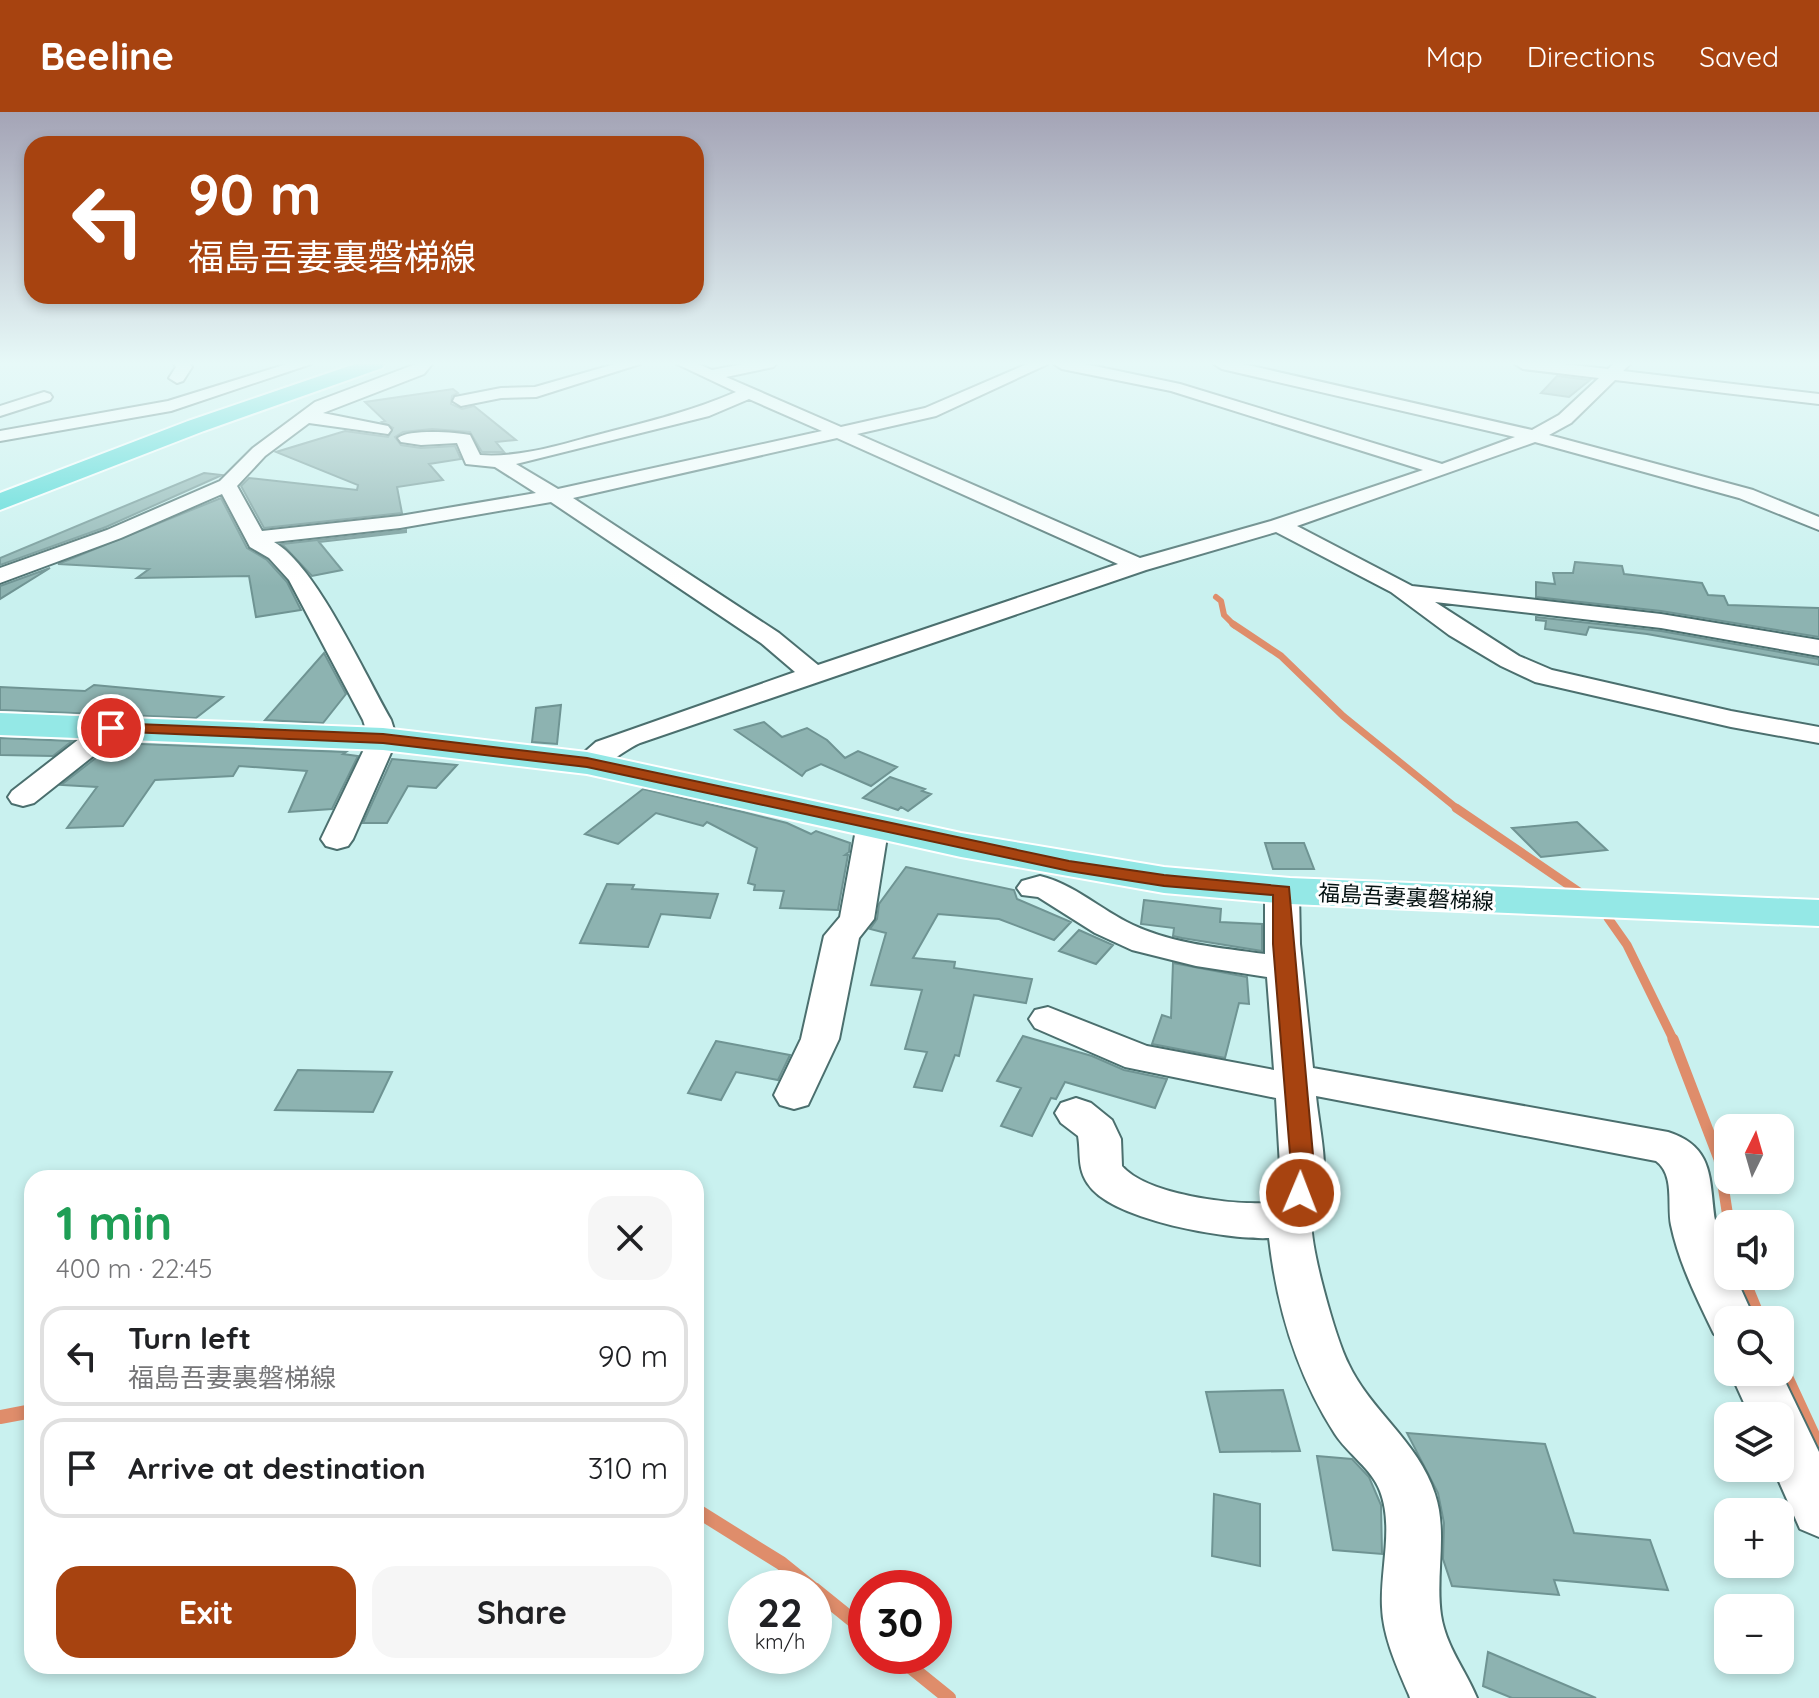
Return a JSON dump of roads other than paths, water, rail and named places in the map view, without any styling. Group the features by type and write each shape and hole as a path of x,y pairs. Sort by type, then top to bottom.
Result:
{"highway":[{"path":"0,489 135,438"},
{"path":"0,502 165,438"}],"main road":[{"name":"福島吾妻裏磐梯線","path":"0,724 383,739 587,763 1069,866 1164,880 1282,891 1819,913"}],"street":[{"path":"0,576 114,534 227,485 278,438"},
{"path":"407,438 446,438"},
{"path":"461,438 464,439 473,460 499,462 605,438"},
{"path":"255,538 554,495 810,438"},
{"path":"857,438 1138,565"},
{"path":"1339,438 1443,470"},
{"path":"587,763 606,748 630,737 1138,565 1278,525 1529,438"},
{"path":"1541,438 1746,494 1819,524"},
{"path":"499,462 744,620 814,675"},
{"path":"227,485 255,538 277,553 299,577 377,720 383,739 337,839"},
{"path":"425,491 445,513"},
{"path":"1278,525 1316,542 1405,592 1458,630 1510,661 1544,676 1731,719 1819,735"},
{"path":"1405,592 1661,621 1819,648"},
{"path":"23,797 111,728"},
{"path":"794,1095 820,1039 842,936 857,919 873,824"},
{"path":"1034,888 1040,886 1050,890 1144,942 1216,958 1285,968"},
{"path":"1076,1113 1094,1123 1102,1135 1099,1161 1108,1181 1138,1200 1190,1211 1274,1221 1294,1207 1302,1176 1293,1083 1282,891"},
{"path":"1048,1019 1139,1058 1619,1137 1668,1148 1681,1157 1689,1174 1693,1222 1703,1258 1725,1306"},
{"path":"1289,1211 1299,1292 1321,1366 1357,1423 1395,1462 1410,1500 1413,1555 1410,1609 1425,1661 1437,1688 1446,1698"},
{"path":"1794,1457 1819,1511"}],"waterway":[{"path":"1216,597 1221,601 1224,615 1233,624"},
{"path":"1233,624 1281,656 1343,716 1459,810"},
{"path":"1456,808 1579,892"},
{"path":"1608,918 1627,945 1674,1041"},
{"path":"1673,1039 1719,1159 1727,1210"},
{"path":"1749,1290 1755,1306"},
{"path":"1790,1386 1819,1448"},
{"path":"0,1417 24,1412"},
{"path":"704,1515 790,1570"},
{"path":"832,1604 848,1616"},
{"path":"919,1674 949,1698"}]}
